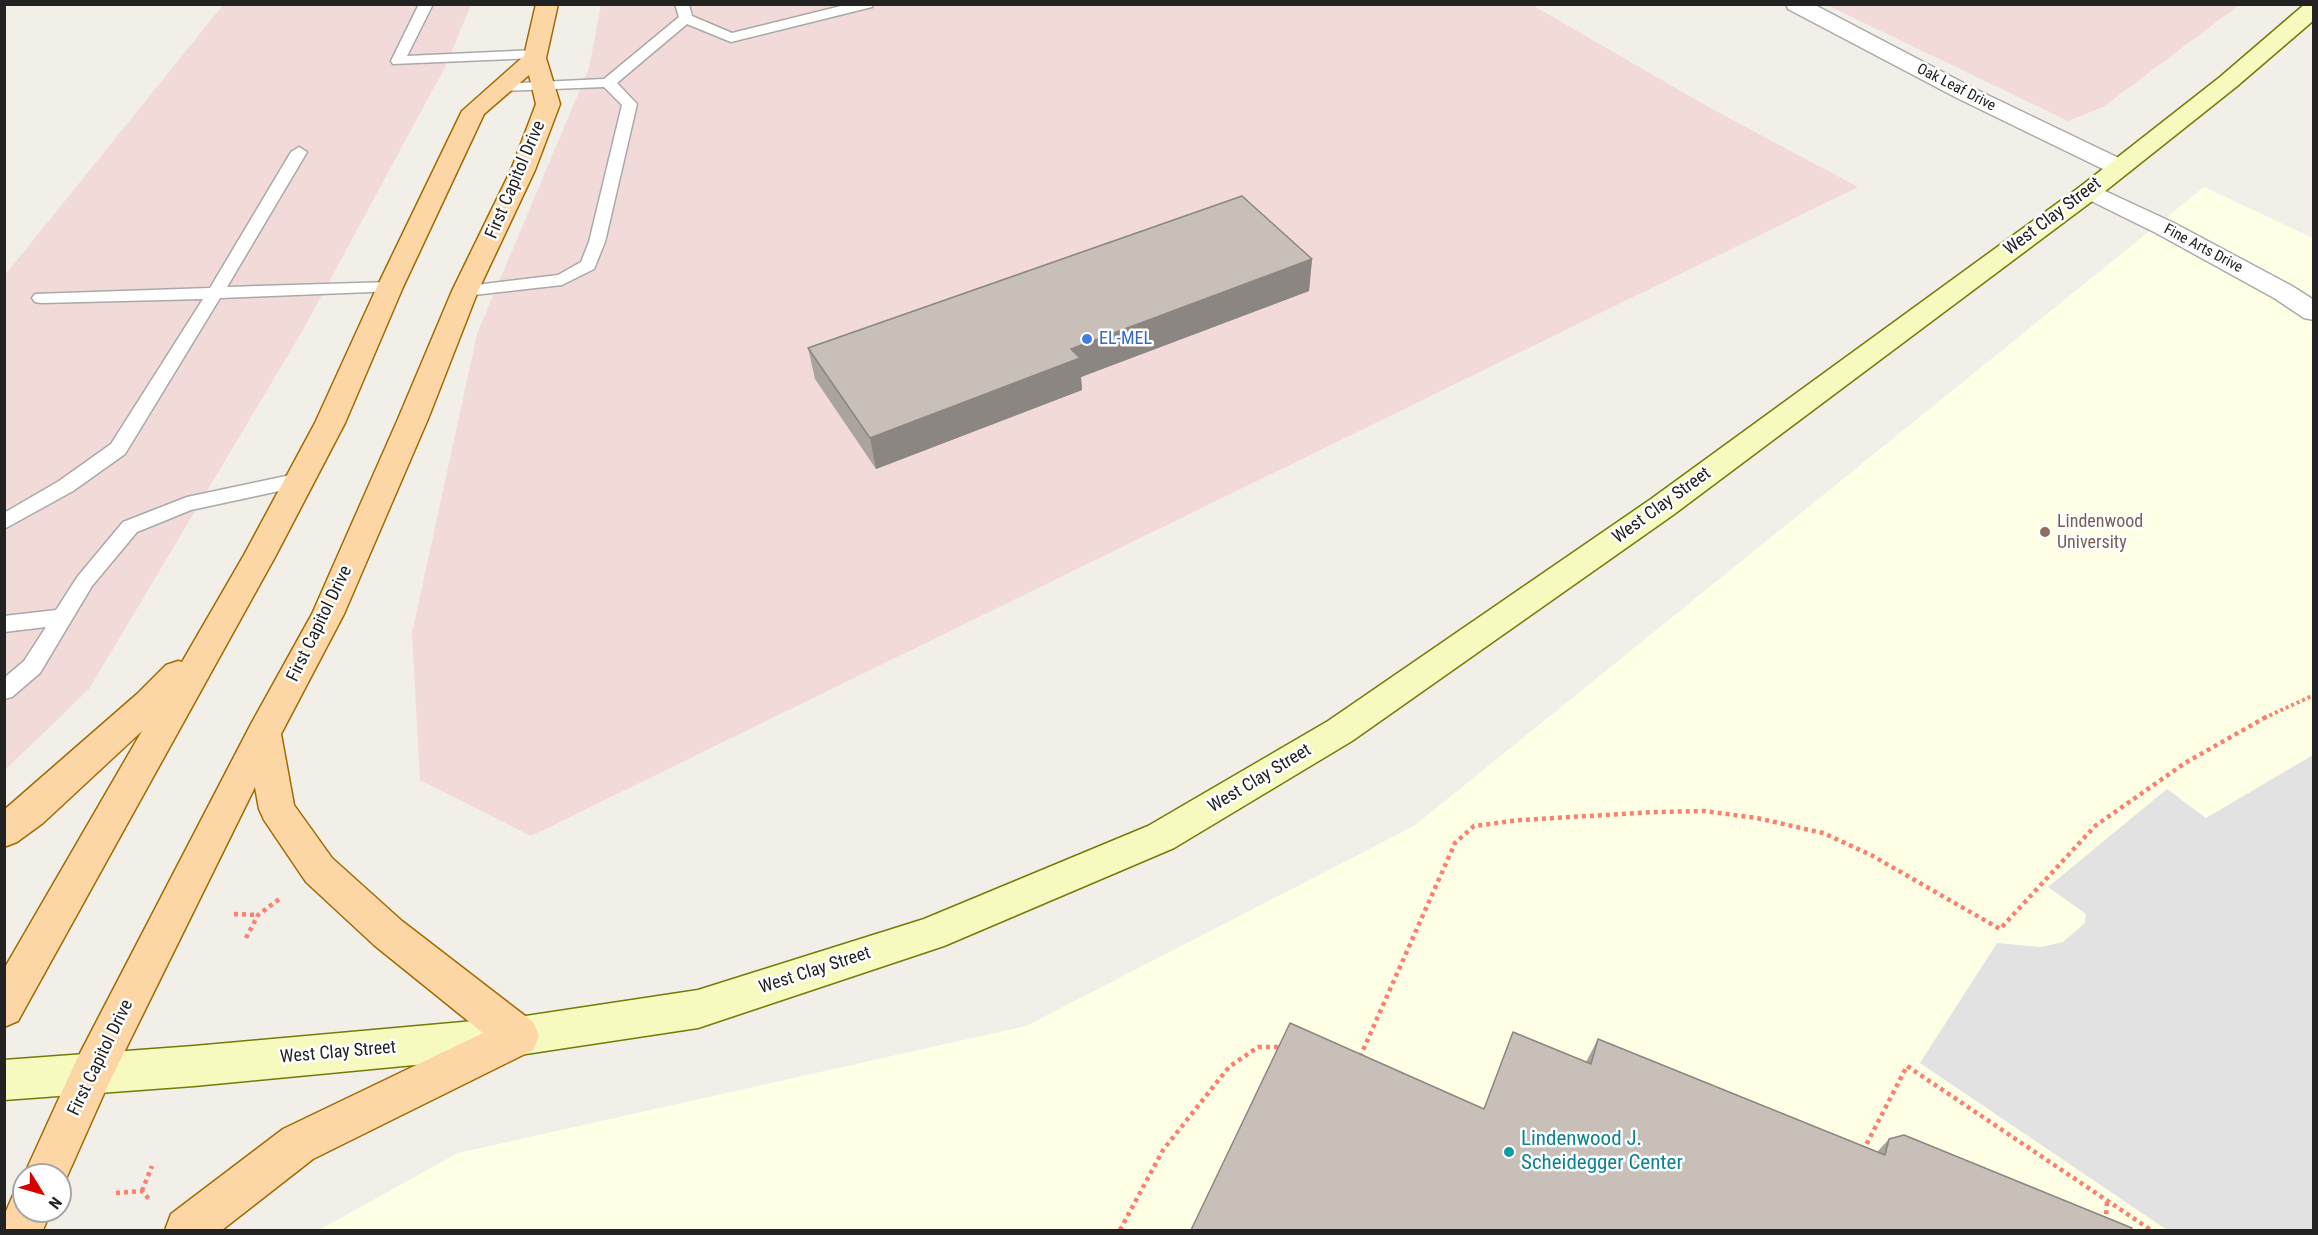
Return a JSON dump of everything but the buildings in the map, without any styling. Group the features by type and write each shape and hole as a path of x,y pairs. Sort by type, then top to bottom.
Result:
{"main road":[{"name":"First Capitol Drive","path":"51,1163 91,1075 263,734 328,614 413,419 465,291 523,170 548,104 538,66 547,4"},
{"name":"West Clay Street","path":"4,1080 91,1075 519,1035 698,1009 930,933 1161,837 1340,731 1662,507 2104,179 2309,15"},
{"path":"4,1008 214,636 330,423 390,287 474,111 502,87 538,66"},
{"path":"4,831 30,812 149,705 214,636"},
{"path":"187,1230 298,1144 519,1035 388,933 319,870 277,809 263,734"}],"street":[{"name":"Oak Leaf Drive","path":"1796,4 1986,104 2104,179"},
{"name":"Fine Arts Drive","path":"2104,179 2165,228 2283,292 2313,312"}],"lane":[{"path":"426,4 398,61 538,66 608,83 630,104 597,242 588,266 562,280 465,291"},
{"path":"608,83 684,11 731,38 867,4"},
{"path":"4,522 66,486 118,449 215,294 299,152"},
{"path":"41,298 390,287"},
{"path":"4,691 32,667 85,581 130,527 187,504 300,480"},
{"path":"4,624 63,617"}],"path":[{"path":"1356,1066 1455,843 1473,826 1520,820 1656,812 1704,811 1757,818 1823,833 1871,855 2000,929 2095,826 2185,763 2273,713 2313,695"},
{"path":"246,938 258,915 287,893"},
{"path":"234,914 258,915"},
{"path":"1120,1230 1163,1150 1229,1067 1258,1047 1281,1047 1291,1051"},
{"path":"1858,1161 1907,1066 2151,1230"},
{"path":"142,1191 152,1166"},
{"path":"116,1193 142,1191"},
{"path":"142,1191 154,1205"},
{"path":"2105,1230 2107,1201"}],"shaded area":[{"path":"223,5 471,5 445,67 303,330 89,689 5,770 5,275"},
{"path":"601,5 1532,5 1712,109 1858,187 531,836 420,780 412,633 477,334 589,68"},
{"path":"1827,5 2239,5 2103,107 2068,121"},
{"name":"Lindenwood University","path":"2204,187 2313,238 2313,1230 319,1230 458,1153 1026,1026 1414,826"},
{"path":"2313,755 2313,1230 2167,1230 1920,1063 1997,943 2041,947 2063,942 2085,923 2086,914 2048,887 2167,789 2206,818"}],"place":[{"name":"EL-MEL","path":"1087,339"},
{"name":"Lindenwood University","path":"2045,532"},
{"name":"Lindenwood J. Scheidegger Center","path":"1509,1152"}]}
